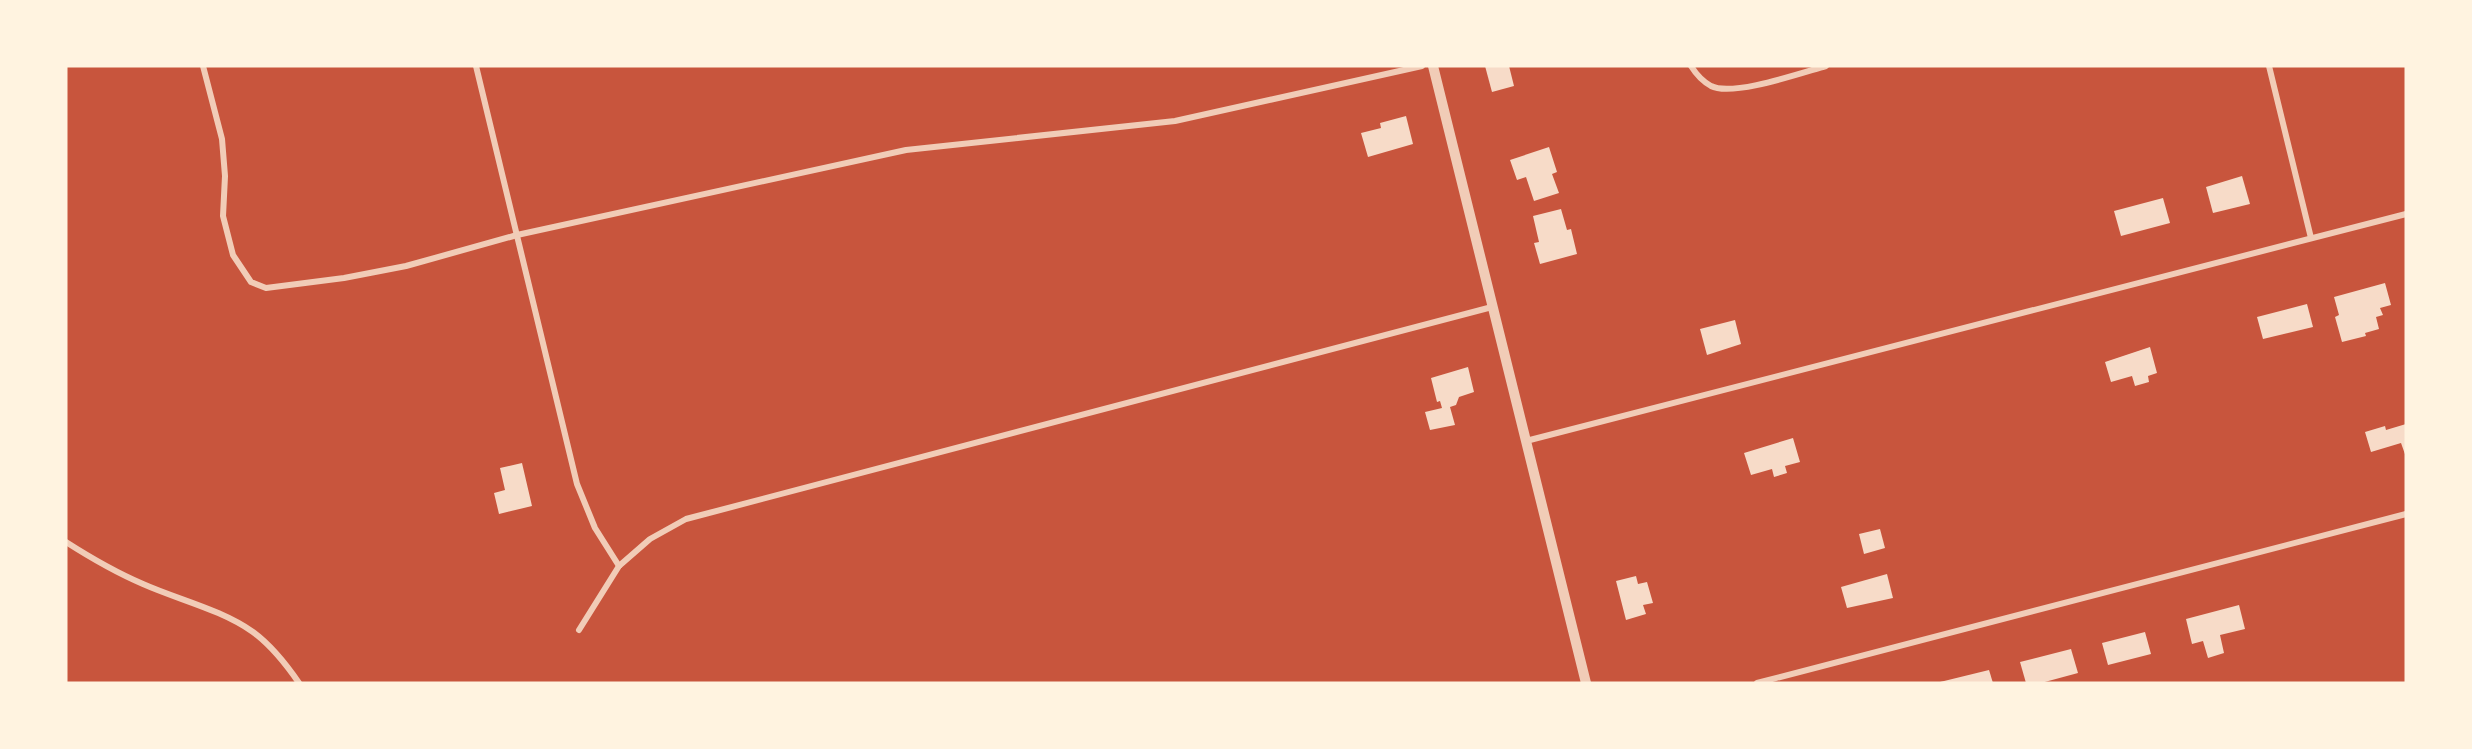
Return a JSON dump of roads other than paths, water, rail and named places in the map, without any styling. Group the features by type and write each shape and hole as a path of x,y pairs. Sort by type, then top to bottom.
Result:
{"street":[{"path":"203,66 222,140 225,176 223,216 232,255 251,282 266,288 344,278 406,266 517,235 906,150 1175,121 1422,66"},
{"path":"476,66 577,484 595,528 619,566"},
{"path":"1433,66 1586,683"},
{"path":"1691,66 1712,87 1726,90 1757,85 1826,66"},
{"path":"2269,66 2311,238"},
{"path":"1526,441 2406,214"},
{"path":"579,630 619,566 651,539 686,519 1492,307"},
{"path":"1757,683 2406,514"},
{"path":"66,542 95,561 143,585 233,620 254,633 280,657 299,683"}]}
